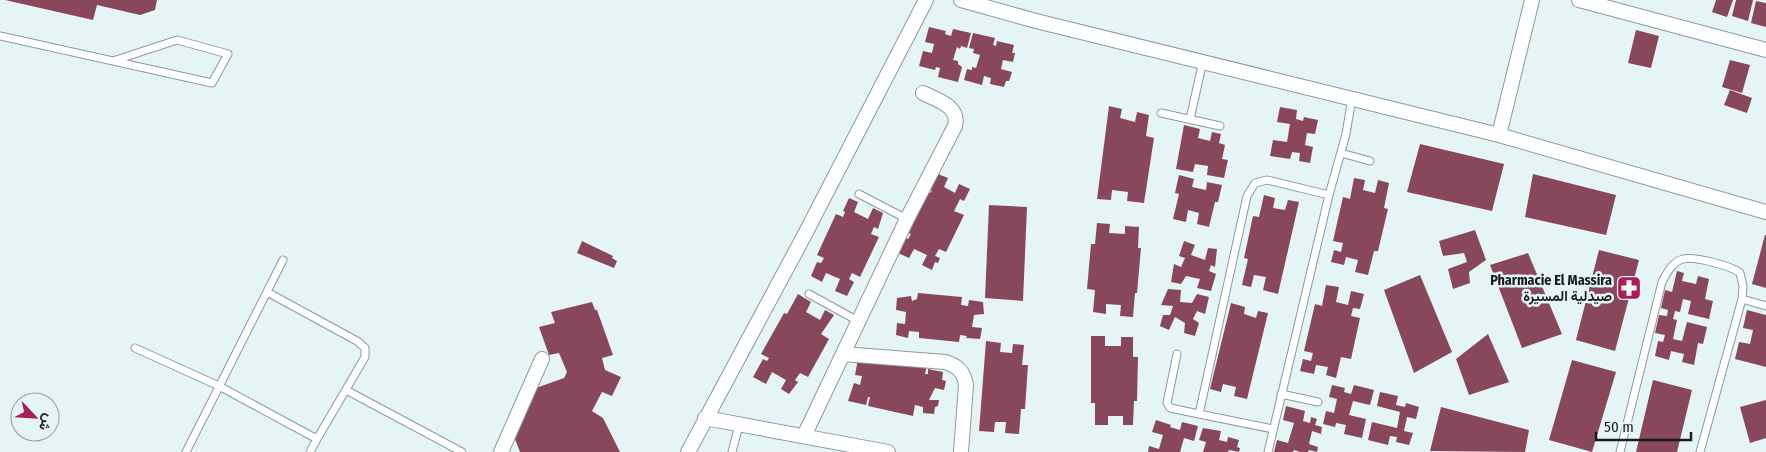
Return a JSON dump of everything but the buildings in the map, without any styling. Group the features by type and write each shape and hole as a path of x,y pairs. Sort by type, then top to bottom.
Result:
{"street":[{"path":"688,452 926,0"},
{"path":"961,0 1036,21 1499,135 1766,212"},
{"path":"1499,135 1532,0"},
{"path":"1579,0 1766,50"},
{"path":"804,436 907,219 956,121 955,113 952,109 923,93"},
{"path":"843,354 946,362 957,367 965,378 966,385 961,452"},
{"path":"500,452 542,359"},
{"path":"706,418 888,452"}],"lane":[{"path":"0,36 212,83 228,54 177,40 113,61"},
{"path":"1190,119 1203,61"},
{"path":"1268,452 1329,195 1341,153 1352,98"},
{"path":"1161,113 1220,126"},
{"path":"1341,153 1370,161"},
{"path":"1198,414 1247,196 1251,188 1260,181 1267,180 1329,195"},
{"path":"859,194 907,219"},
{"path":"1620,452 1662,282 1668,271 1675,264 1683,259 1692,258 1734,268 1740,273 1742,279 1742,300 1700,452"},
{"path":"186,452 283,260"},
{"path":"267,292 357,340 365,348 364,357 310,452"},
{"path":"809,294 858,321"},
{"path":"1742,300 1766,306"},
{"path":"135,348 219,386 317,439"},
{"path":"1177,354 1167,403 1170,408 1273,429"},
{"path":"346,390 462,452"},
{"path":"1282,394 1318,402"},
{"path":"732,452 739,425"}],"place":[{"name":"Pharmacie El Massira صيدلية المسيرة","path":"1629,288"}]}
